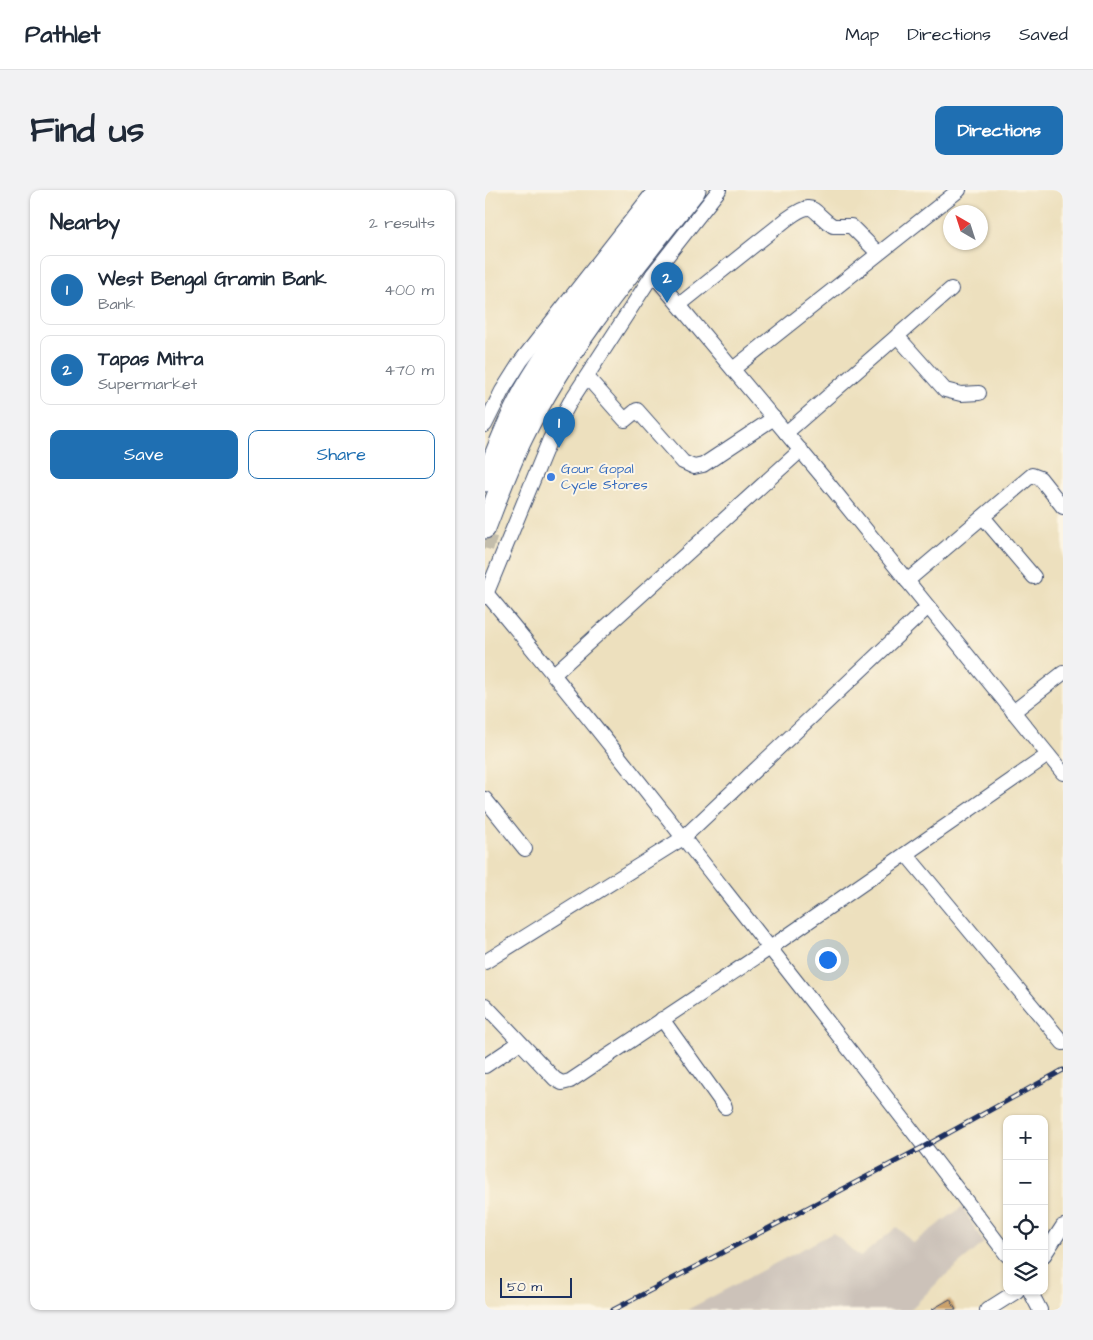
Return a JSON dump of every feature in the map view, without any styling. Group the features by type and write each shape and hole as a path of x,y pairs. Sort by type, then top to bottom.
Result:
{"highway":[{"path":"485,481 505,429 547,355 585,300 672,190"},
{"path":"493,536 523,436 552,384 582,337 695,190"}],"street":[{"path":"485,425 502,391 521,361 655,190"},
{"path":"719,190 653,274 587,377 493,536 486,595 554,674 925,1146 1003,1250"},
{"path":"733,369 959,190"},
{"path":"679,305 787,219 806,207 817,210 833,226 851,226 878,253"},
{"path":"653,274 801,450 1063,773"},
{"path":"786,433 951,289"},
{"path":"897,336 945,390 961,394 979,393"},
{"path":"587,377 625,420 637,410 683,462 694,467 703,465 773,418"},
{"path":"554,674 801,450"},
{"path":"907,581 1035,475 1040,478 1063,507"},
{"path":"983,517 1034,577"},
{"path":"485,962 683,838 928,607"},
{"path":"1013,712 1063,673"},
{"path":"485,1005 543,1068 562,1083 579,1076 770,948 1048,755"},
{"path":"485,800 525,849"},
{"path":"906,854 1063,1043"},
{"path":"662,1019 725,1107"},
{"path":"485,1066 519,1043"},
{"path":"1047,1250 1063,1226"},
{"path":"987,1310 1011,1295"},
{"path":"1032,1295 1039,1310"}],"shaded area":[{"path":"962,1207 984,1243 941,1279 910,1310 687,1310 833,1233 860,1257 897,1227 913,1243"}],"building":[{"path":"950,1299 956,1310 931,1310"}],"tunnel":[{"path":"485,541 495,544"}],"railway":[{"path":"613,1310 925,1146 1063,1070"}],"place":[{"name":"Tapas Mitra","path":"667,303"},
{"name":"West Bengal Gramin Bank","path":"559,448"},
{"name":"Gour Gopal Cycle Stores","path":"551,477"}]}
